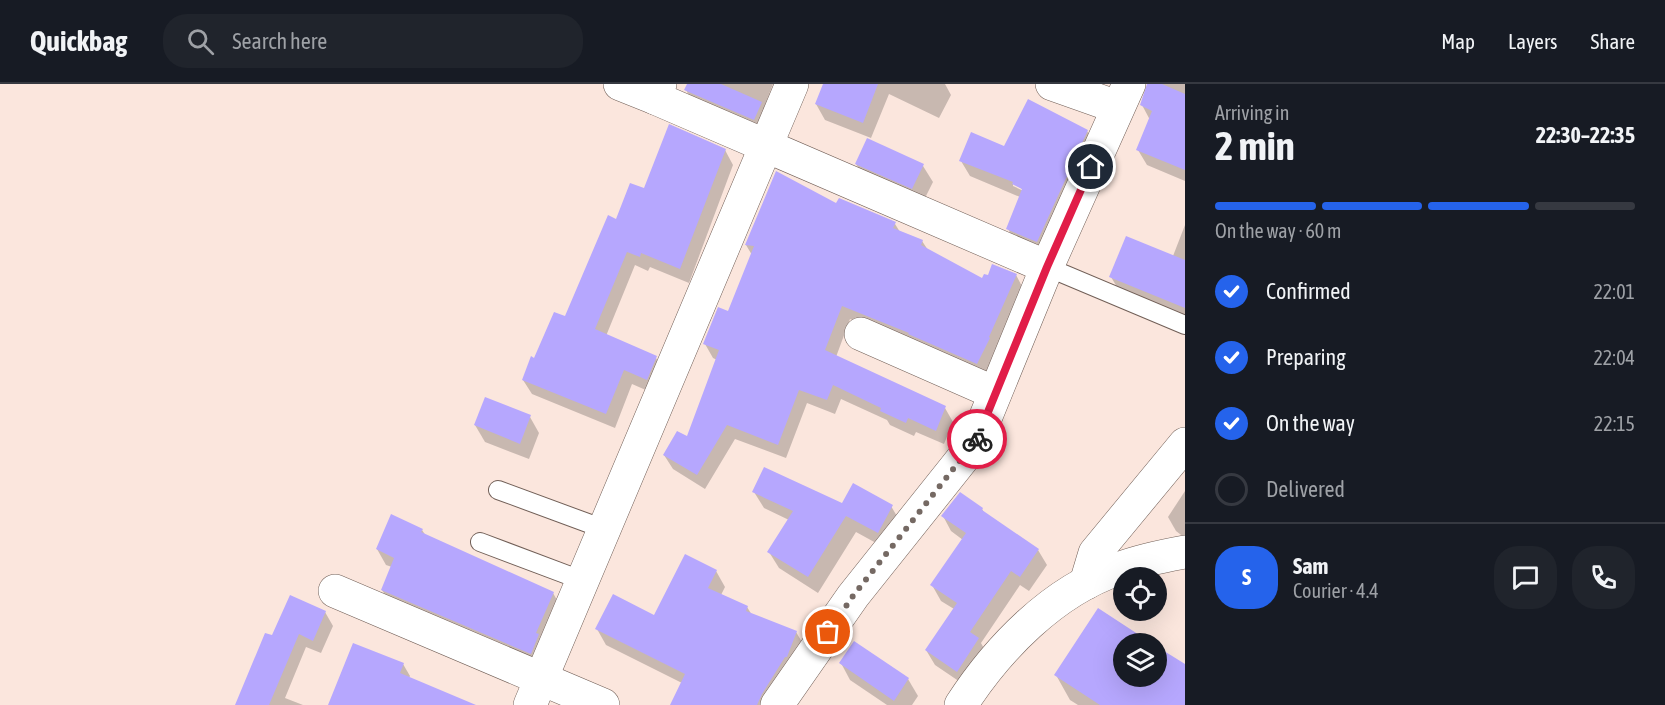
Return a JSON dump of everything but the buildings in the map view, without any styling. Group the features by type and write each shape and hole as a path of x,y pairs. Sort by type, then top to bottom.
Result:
{"street":[{"path":"620,84 657,91 766,146 1047,267"},
{"path":"535,692 792,84"},
{"path":"777,705 853,596 975,443 1047,267 1123,96 1052,84"},
{"path":"861,334 898,338 995,393"},
{"path":"1086,583 1095,554 1185,444"},
{"path":"962,705 976,683 1010,641 1053,605 1086,583 1118,569 1185,552"},
{"path":"335,591 535,692 603,705"}],"lane":[{"path":"1047,267 1185,325"},
{"path":"498,490 604,529"},
{"path":"480,542 581,580"}],"way so far":[{"path":"828,632 853,596 977,439"}],"route":[{"path":"977,439 1047,267 1091,167"}]}
